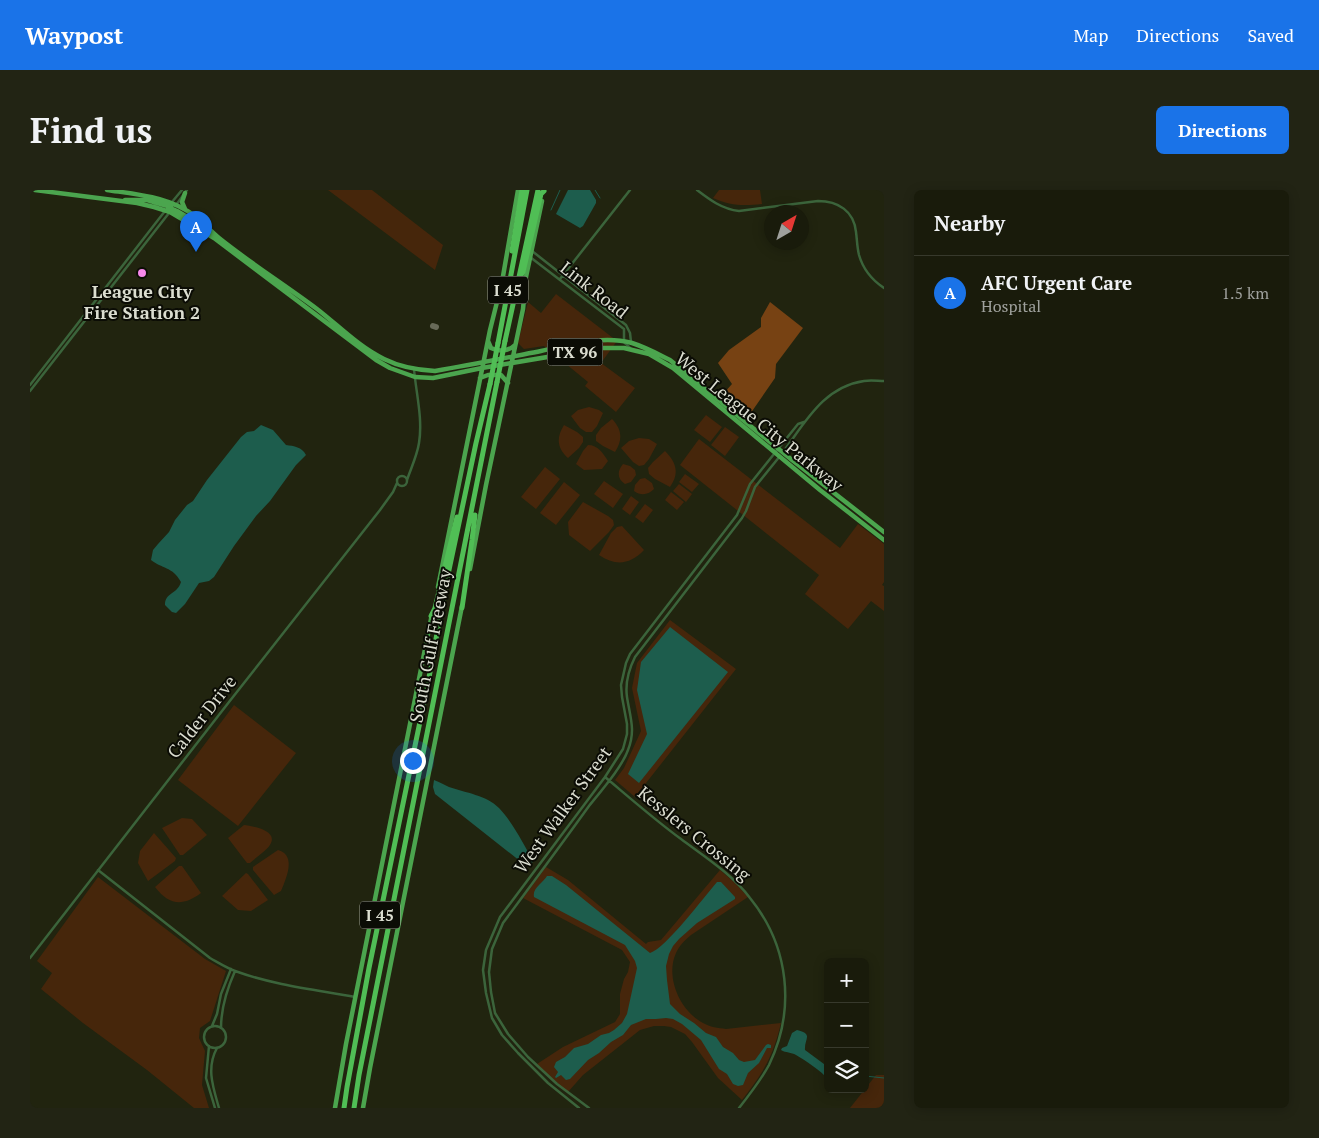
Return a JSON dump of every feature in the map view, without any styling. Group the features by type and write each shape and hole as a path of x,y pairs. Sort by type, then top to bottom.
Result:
{"highway":[{"path":"512,268 520,190"},
{"name":"South Gulf Freeway","path":"344,1108 368,968 425,698 440,615 490,384 528,190"},
{"name":"South Gulf Freeway","path":"354,1108 505,342 538,190"},
{"path":"518,280 523,272 541,194 544,190"},
{"path":"431,616 435,608 472,450 479,429"},
{"path":"462,608 482,474 482,462"}],"main road":[{"path":"34,190 116,201 143,200 171,208 219,238"},
{"name":"West League City Parkway","path":"107,190 145,195 171,208 253,265 368,350 382,359 414,370 435,371 594,341 624,342 631,346 655,352 670,360 884,540"},
{"path":"335,1108 431,616 520,190"},
{"path":"363,1108 523,309 526,276 544,190"},
{"path":"184,191 182,202 186,210"},
{"name":"West League City Parkway","path":"171,208 186,210 198,218 219,238 253,265"},
{"name":"West League City Parkway","path":"284,288 376,360 390,368 415,377 433,378 601,348 631,346"},
{"path":"488,340 491,348 499,351 511,348 515,344"},
{"path":"515,344 518,350 529,353"},
{"path":"480,378 500,374 508,383"},
{"name":"West League City Parkway","path":"779,453 884,532"}],"street":[{"path":"560,279 630,190"},
{"path":"697,190 714,203 739,211 818,201 836,203 846,210 852,218 862,264 870,276 884,288"},
{"path":"30,391 184,191"},
{"path":"30,385 171,208"},
{"name":"Link Road","path":"532,251 626,326 630,333 631,346"},
{"name":"Link Road","path":"530,257 624,329 624,342"},
{"path":"411,469 398,478 397,483 399,485 407,484 420,438 414,370"},
{"name":"West Walker Street","path":"579,1108 548,1082 502,1035 492,1018 486,993 483,970 486,950 500,917 605,777 623,749 627,734 627,724 621,685 630,654 737,515 750,484 825,399 863,381 884,381"},
{"name":"West Walker Street","path":"589,1108 557,1084 508,1034 495,1013 489,972 492,949 503,923 609,780 628,751 632,735 632,723 626,685 635,657 742,518 755,487 798,424 804,422"},
{"path":"402,476 407,480"},
{"name":"Calder Drive","path":"30,958 380,510 397,483"},
{"name":"Calder Drive","path":"393,492 402,486"},
{"name":"Kesslers Crossing","path":"605,777 739,885 766,920 781,956 786,993 783,1024 769,1064 739,1108"},
{"path":"98,870 210,958 235,971 278,983 356,997"},
{"path":"217,1048 209,1046 204,1041 204,1034 212,1026 217,1014 221,994 231,969"},
{"path":"221,1028 227,990 235,971"},
{"path":"212,1026 221,1028 225,1032 226,1040 224,1044 217,1048 212,1060 211,1081 219,1108"},
{"path":"209,1046 206,1078 215,1108"}],"shaded area":[{"path":"328,190 372,190 443,245 435,270"},
{"path":"719,190 760,190 762,204 737,205 725,203 713,198"},
{"path":"556,294 617,341 601,363 635,388 616,412 585,386 588,382 544,346 524,349 518,343 528,302 541,313"},
{"path":"770,302 803,328 776,364 775,378 748,417 723,394 732,384 718,363 729,350 761,327 761,318"},
{"path":"589,407 603,413 592,432 586,432 580,428 571,416 578,410"},
{"path":"706,415 722,427 710,442 694,430"},
{"path":"612,419 618,427 620,435 615,452 596,441 596,435 601,428"},
{"path":"564,425 583,437 583,442 579,448 568,458 559,443"},
{"path":"725,427 739,437 725,456 711,445"},
{"path":"639,438 649,439 657,444 649,459 644,465 639,466 621,448 629,441"},
{"path":"699,439 840,548 858,524 884,544 884,582 882,585 884,586 884,611 871,601 848,629 805,594 819,575 680,465"},
{"path":"588,445 592,445 602,452 608,461 602,469 584,470 576,464"},
{"path":"665,451 672,459 676,472 670,487 649,474 648,468"},
{"path":"623,464 635,470 636,475 631,482 625,484 620,480 619,475"},
{"path":"545,467 560,479 536,509 521,497"},
{"path":"685,474 699,484 692,492 679,482"},
{"path":"645,478 652,483 654,489 649,493 639,494 634,491 635,485 640,479"},
{"path":"604,481 623,494 613,508 594,494"},
{"path":"564,482 580,495 556,525 540,513"},
{"path":"679,484 692,494 686,502 673,491"},
{"path":"671,492 684,502 677,510 665,500"},
{"path":"631,496 639,502 630,515 622,509"},
{"path":"583,502 608,516 613,520 614,525 590,551 569,535 568,522"},
{"path":"645,504 653,510 643,523 635,517"},
{"path":"622,526 644,550 628,561 617,562 605,559 599,555 611,533 617,527"},
{"path":"670,620 736,669 635,797 615,780 624,768 641,731 632,688 637,663"},
{"path":"234,705 296,753 238,826 178,780"},
{"path":"182,818 192,819 207,835 183,855 180,855 162,828"},
{"path":"244,825 267,832 272,839 268,848 250,863 247,863 228,838"},
{"path":"154,833 176,858 175,861 148,881 138,863 140,851"},
{"path":"278,850 284,853 289,862 281,891 274,895 253,870 253,867"},
{"path":"179,866 182,866 201,893 188,900 176,902 165,898 155,887"},
{"path":"546,867 568,880 646,944 661,940 720,870 748,897 684,941 676,953 672,972 681,1002 695,1018 706,1024 726,1029 781,1023 766,1064 742,1100 718,1078 685,1034 671,1027 654,1026 640,1030 583,1075 568,1092 537,1064 563,1047 615,1022 620,1014 620,994 630,962 622,950 523,898"},
{"path":"246,873 268,900 251,911 238,910 222,896"},
{"path":"98,877 205,959 226,971 210,1021 200,1028 199,1038 205,1051 202,1085 209,1108 194,1108 41,989 52,973 37,961"},
{"path":"876,1075 884,1075 884,1108 850,1108 862,1093 869,1093 869,1084"}],"water":[{"path":"568,190 590,190 596,200 583,226 580,228 556,214"},
{"path":"261,425 273,430 286,445 295,446 306,455 256,516 214,577 209,581 199,583 185,604 176,613 172,612 165,605 166,601 181,582 170,570 151,560 153,550 169,532 175,520 187,505 193,501 241,437 247,432 254,431"},
{"path":"670,627 728,672 639,783 628,774 647,734 637,690 641,662"},
{"path":"434,780 449,787 482,797 499,808 513,826 526,848 533,861 531,865 525,865 435,794"},
{"path":"547,876 552,876 566,885 650,953 665,942 685,921 717,882 721,882 735,899 697,923 673,946 666,966 667,980 670,1004 680,1014 706,1033 716,1037 723,1047 733,1053 739,1060 744,1062 755,1060 766,1045 771,1045 771,1048 767,1048 759,1063 748,1073 743,1085 733,1084 727,1074 719,1069 701,1040 682,1024 673,1019 666,1018 646,1019 631,1025 623,1035 588,1060 570,1079 566,1080 561,1075 555,1077 558,1072 554,1067 556,1062 565,1057 574,1048 588,1044 601,1035 614,1030 622,1023 627,1014 637,968 625,945 534,897 536,888"},
{"path":"797,1030 807,1035 805,1050 824,1064 824,1075 800,1057 781,1050 787,1046 792,1033"}],"waterway":[{"path":"551,210 560,190"},
{"path":"595,190 600,198"},
{"path":"869,1076 884,1078"}],"place":[{"name":"AFC Urgent Care","path":"196,252"},
{"name":"League City Fire Station 2","path":"142,273"}]}
